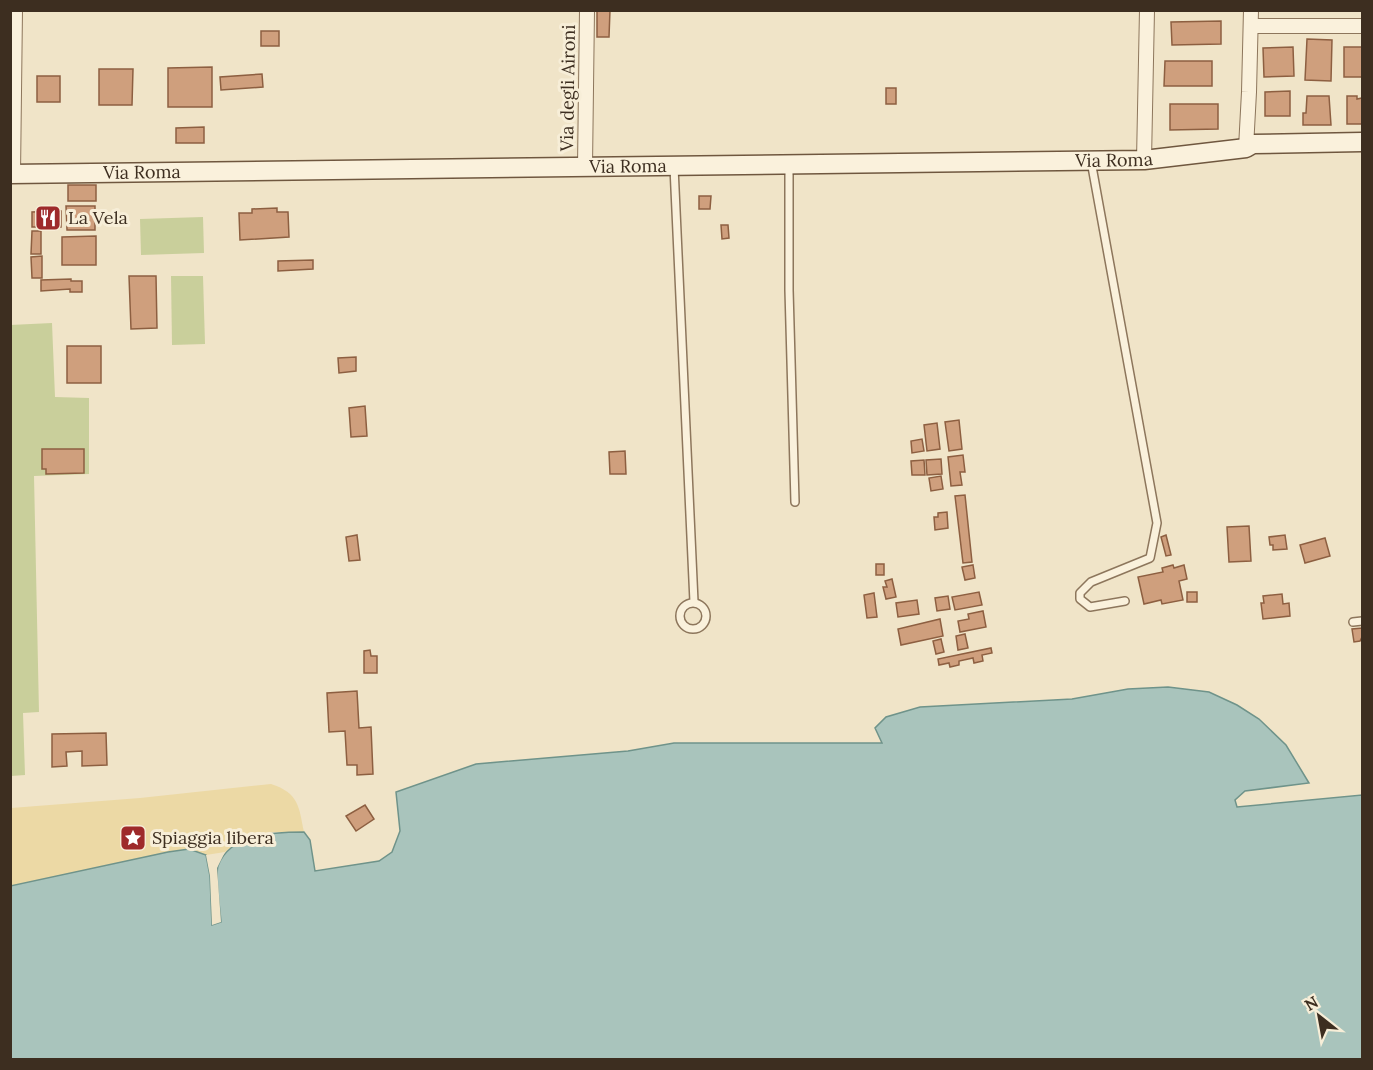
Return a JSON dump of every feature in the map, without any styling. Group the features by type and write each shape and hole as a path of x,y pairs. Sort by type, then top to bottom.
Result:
{"street":[{"path":"12,174 15,10"},
{"name":"Via degli Aironi","path":"585,166 587,10"},
{"path":"1144,160 1147,10"},
{"path":"1246,148 1251,10"},
{"path":"1251,26 1362,26"},
{"name":"Via Roma","path":"12,174 1144,160 1246,148 1253,144 1362,142"},
{"name":"Via Roma","path":"1246,148 1252,156 1362,155"}],"lane":[{"path":"1091,160 1156,523 1150,558 1091,582 1080,593 1080,599 1090,607 1125,601"},
{"path":"789,164 789,290 795,502"},
{"path":"674,165 694,602"},
{"path":"1353,622 1362,621"}],"green space":[{"path":"203,217 204,253 141,255 140,219"},
{"path":"171,276 203,276 205,344 172,345"},
{"path":"52,323 55,397 89,398 89,474 34,476 39,712 23,713 25,775 11,776 10,325"}],"sand":[{"name":"Spiaggia libera","path":"271,784 287,792 296,802 304,832 272,832 237,843 225,852 206,855 189,849 168,852 11,886 11,808 140,798"}],"water":[{"path":"1168,687 1209,692 1237,705 1259,719 1286,745 1309,783 1245,791 1235,800 1237,807 1362,795 1362,1059 11,1059 10,886 189,849 206,855 210,876 212,925 221,922 217,885 218,866 232,847 267,834 304,832 310,840 315,871 379,861 392,852 400,831 396,792 476,764 628,751 674,743 882,743 875,728 886,717 920,707 1072,699 1128,689"}],"pier":[{"path":"225,852 217,868 221,922 212,925 210,876 206,855 209,855 213,875 215,921 218,920 215,867 222,853"}],"building":[{"path":"597,10 610,10 609,37 597,37"},
{"path":"1221,21 1221,44 1172,45 1171,22"},
{"path":"261,31 279,31 279,46 261,46"},
{"path":"1307,39 1332,40 1331,81 1305,80"},
{"path":"1293,47 1294,76 1264,77 1263,48"},
{"path":"1344,47 1362,47 1362,77 1344,77"},
{"path":"1165,61 1212,61 1212,86 1164,86"},
{"path":"212,67 212,107 168,107 168,68"},
{"path":"99,69 133,69 132,105 99,105"},
{"path":"262,74 263,87 221,90 220,77"},
{"path":"37,76 60,76 60,102 37,102"},
{"path":"886,88 896,88 896,104 886,104"},
{"path":"1290,91 1290,116 1265,116 1265,92"},
{"path":"1307,96 1329,96 1331,125 1303,125"},
{"path":"1347,96 1362,98 1362,124 1347,124"},
{"path":"1170,104 1218,104 1218,129 1170,130"},
{"path":"204,127 204,143 176,143 176,128"},
{"path":"68,185 96,185 96,201 68,201"},
{"path":"699,196 711,196 710,209 699,209"},
{"path":"66,206 95,206 95,230 67,230"},
{"path":"277,208 277,212 288,212 289,237 240,240 239,213 252,213 252,209"},
{"path":"61,211 61,227 32,227 32,212"},
{"path":"721,225 728,225 729,238 722,239"},
{"path":"32,231 41,231 41,254 31,254"},
{"path":"96,236 96,265 62,265 62,237"},
{"path":"42,256 42,278 32,278 31,257"},
{"path":"313,260 313,269 278,271 278,261"},
{"path":"129,276 156,276 157,328 131,329"},
{"path":"71,279 71,281 82,281 82,292 70,292 70,289 41,291 41,280"},
{"path":"67,346 101,346 101,383 67,383"},
{"path":"356,357 356,371 339,373 338,358"},
{"path":"365,406 367,436 351,437 349,408"},
{"path":"959,420 962,449 949,451 945,422"},
{"path":"937,423 940,449 927,451 924,425"},
{"path":"922,439 924,451 912,453 911,441"},
{"path":"42,449 84,449 84,473 46,474 46,469 42,469"},
{"path":"625,451 626,474 610,474 609,452"},
{"path":"963,455 965,472 960,472 962,485 951,486 948,457"},
{"path":"941,459 942,474 927,475 926,460"},
{"path":"924,460 925,475 912,475 911,461"},
{"path":"941,476 943,489 931,491 929,478"},
{"path":"965,495 972,562 963,563 955,496"},
{"path":"947,512 948,528 935,530 934,517 938,517 938,513"},
{"path":"1249,526 1251,561 1229,562 1227,527"},
{"path":"357,535 360,560 349,561 346,537"},
{"path":"1166,535 1171,555 1166,556 1161,537"},
{"path":"1285,535 1287,549 1273,550 1269,537"},
{"path":"1325,538 1330,556 1305,563 1300,545"},
{"path":"876,564 884,564 884,575 876,575"},
{"path":"973,565 975,578 965,580 962,567"},
{"path":"1173,565 1174,568 1184,565 1187,579 1179,581 1183,600 1162,604 1161,600 1144,604 1138,577 1163,572 1162,568"},
{"path":"892,579 896,597 886,599 883,587 887,587 885,581"},
{"path":"979,592 982,605 955,610 952,597"},
{"path":"1187,592 1197,592 1197,602 1187,602"},
{"path":"874,593 877,617 867,618 864,595"},
{"path":"1282,594 1283,604 1289,603 1290,616 1263,619 1261,603 1264,603 1263,596"},
{"path":"948,596 950,609 937,611 935,598"},
{"path":"917,600 919,614 898,617 896,603"},
{"path":"983,611 986,627 960,632 958,621 969,619 968,614"},
{"path":"940,619 943,636 901,645 898,629"},
{"path":"1362,628 1360,641 1354,642 1352,629"},
{"path":"965,634 968,648 958,650 956,636"},
{"path":"941,639 944,652 936,654 933,641"},
{"path":"991,648 992,653 982,655 983,661 974,663 973,658 959,661 959,665 950,667 949,663 939,665 938,659"},
{"path":"370,650 371,656 377,656 377,673 364,673 364,651"},
{"path":"357,691 359,728 371,727 373,774 357,775 357,765 347,765 345,731 329,732 327,693"},
{"path":"106,733 107,765 82,766 82,751 66,752 67,766 52,767 52,734"},
{"path":"365,805 374,819 356,831 346,816"}],"place":[{"name":"La Vela","path":"48,218"},
{"name":"Spiaggia libera","path":"133,838"}]}
